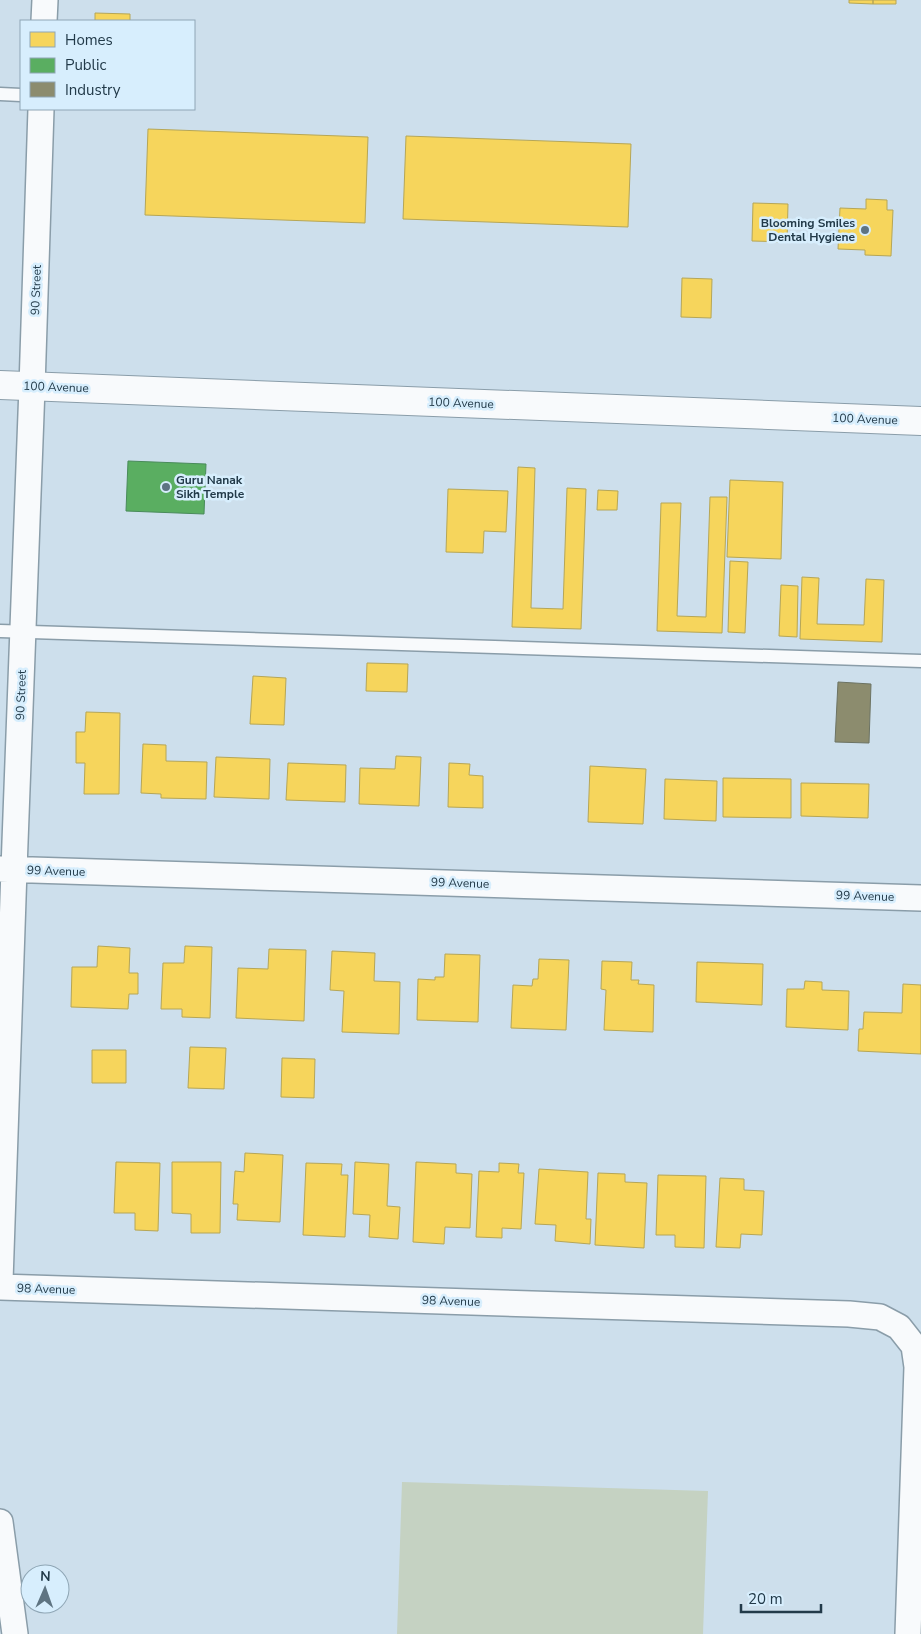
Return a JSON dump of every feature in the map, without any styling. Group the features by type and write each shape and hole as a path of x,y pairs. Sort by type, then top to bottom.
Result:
{"main road":[{"name":"100 Avenue","path":"0,386 921,421"}],"street":[{"path":"44,20 45,0"},
{"name":"90 Street","path":"0,1281 12,632 32,386 41,110"},
{"name":"99 Avenue","path":"7,869 921,898"},
{"name":"98 Avenue","path":"0,1287 849,1314 880,1317 899,1327 914,1346 917,1367 908,1634"},
{"path":"0,1522 15,1634"}],"lane":[{"path":"0,94 20,95"},
{"path":"12,632 921,661"}],"green space":[{"path":"402,1482 708,1491 703,1634 397,1634"}],"building: Homes":[{"path":"849,0 873,0 873,4 849,3"},
{"path":"873,0 896,0 896,4 873,4"},
{"path":"95,13 130,14 130,20 95,20"},
{"path":"148,129 368,137 365,223 145,215"},
{"path":"406,136 631,144 628,227 403,219"},
{"name":"Blooming Smiles Dental Hygiene","path":"866,199 887,200 887,210 893,210 891,256 865,255 865,250 838,249 840,208 866,209"},
{"path":"753,203 788,204 787,242 752,241"},
{"path":"682,278 712,279 711,318 681,317"},
{"path":"518,467 535,468 531,608 563,609 567,488 586,489 581,629 512,627"},
{"path":"730,480 783,482 781,559 727,557"},
{"path":"448,489 508,491 506,532 484,531 483,553 446,552"},
{"path":"598,490 618,491 617,510 597,510"},
{"path":"710,497 727,497 722,633 657,631 661,503 681,503 677,616 706,617"},
{"path":"730,561 748,562 745,633 728,632"},
{"path":"802,577 819,578 817,624 864,625 866,579 884,580 882,642 800,639"},
{"path":"781,585 798,586 797,637 779,636"},
{"path":"367,663 408,664 407,692 366,691"},
{"path":"253,676 286,678 284,725 250,724"},
{"path":"86,712 120,713 119,794 84,794 85,763 76,763 76,732 85,732"},
{"path":"143,744 166,745 166,761 207,762 206,799 161,798 161,794 141,793"},
{"path":"396,756 421,757 419,806 359,804 360,768 395,769"},
{"path":"216,757 270,759 269,799 214,797"},
{"path":"288,763 346,765 345,802 286,800"},
{"path":"449,763 470,764 469,775 483,776 483,808 448,807"},
{"path":"590,766 646,769 643,824 588,822"},
{"path":"723,778 791,779 791,818 723,817"},
{"path":"665,779 717,781 716,821 664,819"},
{"path":"801,783 869,784 868,818 801,816"},
{"path":"98,946 130,948 129,973 138,973 138,994 129,994 128,1009 71,1007 72,967 97,967"},
{"path":"185,946 212,947 210,1018 182,1017 182,1009 161,1009 163,963 184,963"},
{"path":"269,949 306,950 304,1021 236,1018 238,968 268,969"},
{"path":"332,951 375,953 374,981 400,982 399,1034 342,1032 344,991 330,990"},
{"path":"445,954 480,955 478,1022 417,1020 418,979 435,980 435,977 444,977"},
{"path":"539,959 569,960 566,1030 511,1028 513,985 532,986 533,979 538,979"},
{"path":"602,961 632,962 631,980 639,980 638,984 654,985 653,1032 604,1030 606,990 601,989"},
{"path":"697,962 763,964 762,1005 696,1002"},
{"path":"805,981 822,982 822,990 849,991 848,1030 786,1027 787,989 804,989"},
{"path":"903,984 921,985 921,1054 858,1051 859,1029 863,1029 864,1012 902,1013"},
{"path":"190,1047 226,1048 224,1089 188,1088"},
{"path":"92,1050 126,1050 126,1083 92,1083"},
{"path":"282,1058 315,1059 314,1098 281,1097"},
{"path":"245,1153 283,1155 280,1222 237,1220 238,1204 233,1204 235,1171 244,1172"},
{"path":"116,1162 160,1163 158,1231 135,1230 135,1213 114,1213"},
{"path":"172,1162 221,1162 220,1233 191,1233 191,1214 172,1213"},
{"path":"355,1162 389,1164 387,1206 400,1207 398,1239 369,1237 370,1215 353,1214"},
{"path":"416,1162 456,1164 456,1173 472,1174 470,1228 445,1227 444,1244 413,1242"},
{"path":"306,1163 342,1164 341,1175 348,1175 345,1237 303,1235"},
{"path":"499,1163 519,1164 518,1173 524,1173 521,1229 502,1228 502,1238 476,1237 479,1171 499,1172"},
{"path":"539,1169 588,1172 586,1219 591,1219 590,1244 555,1241 556,1225 535,1224"},
{"path":"598,1173 625,1174 625,1182 647,1183 644,1248 595,1245"},
{"path":"658,1175 706,1176 704,1248 675,1247 675,1235 656,1235"},
{"path":"720,1178 744,1179 744,1190 764,1191 762,1235 741,1234 740,1248 716,1247"}],"building: Public":[{"name":"Guru Nanak Sikh Temple","path":"128,461 206,464 204,514 126,511"}],"building: Industry":[{"path":"838,682 871,684 869,743 835,742"}],"place":[{"name":"Blooming Smiles Dental Hygiene","path":"865,230"},
{"name":"Guru Nanak Sikh Temple","path":"166,487"}]}
